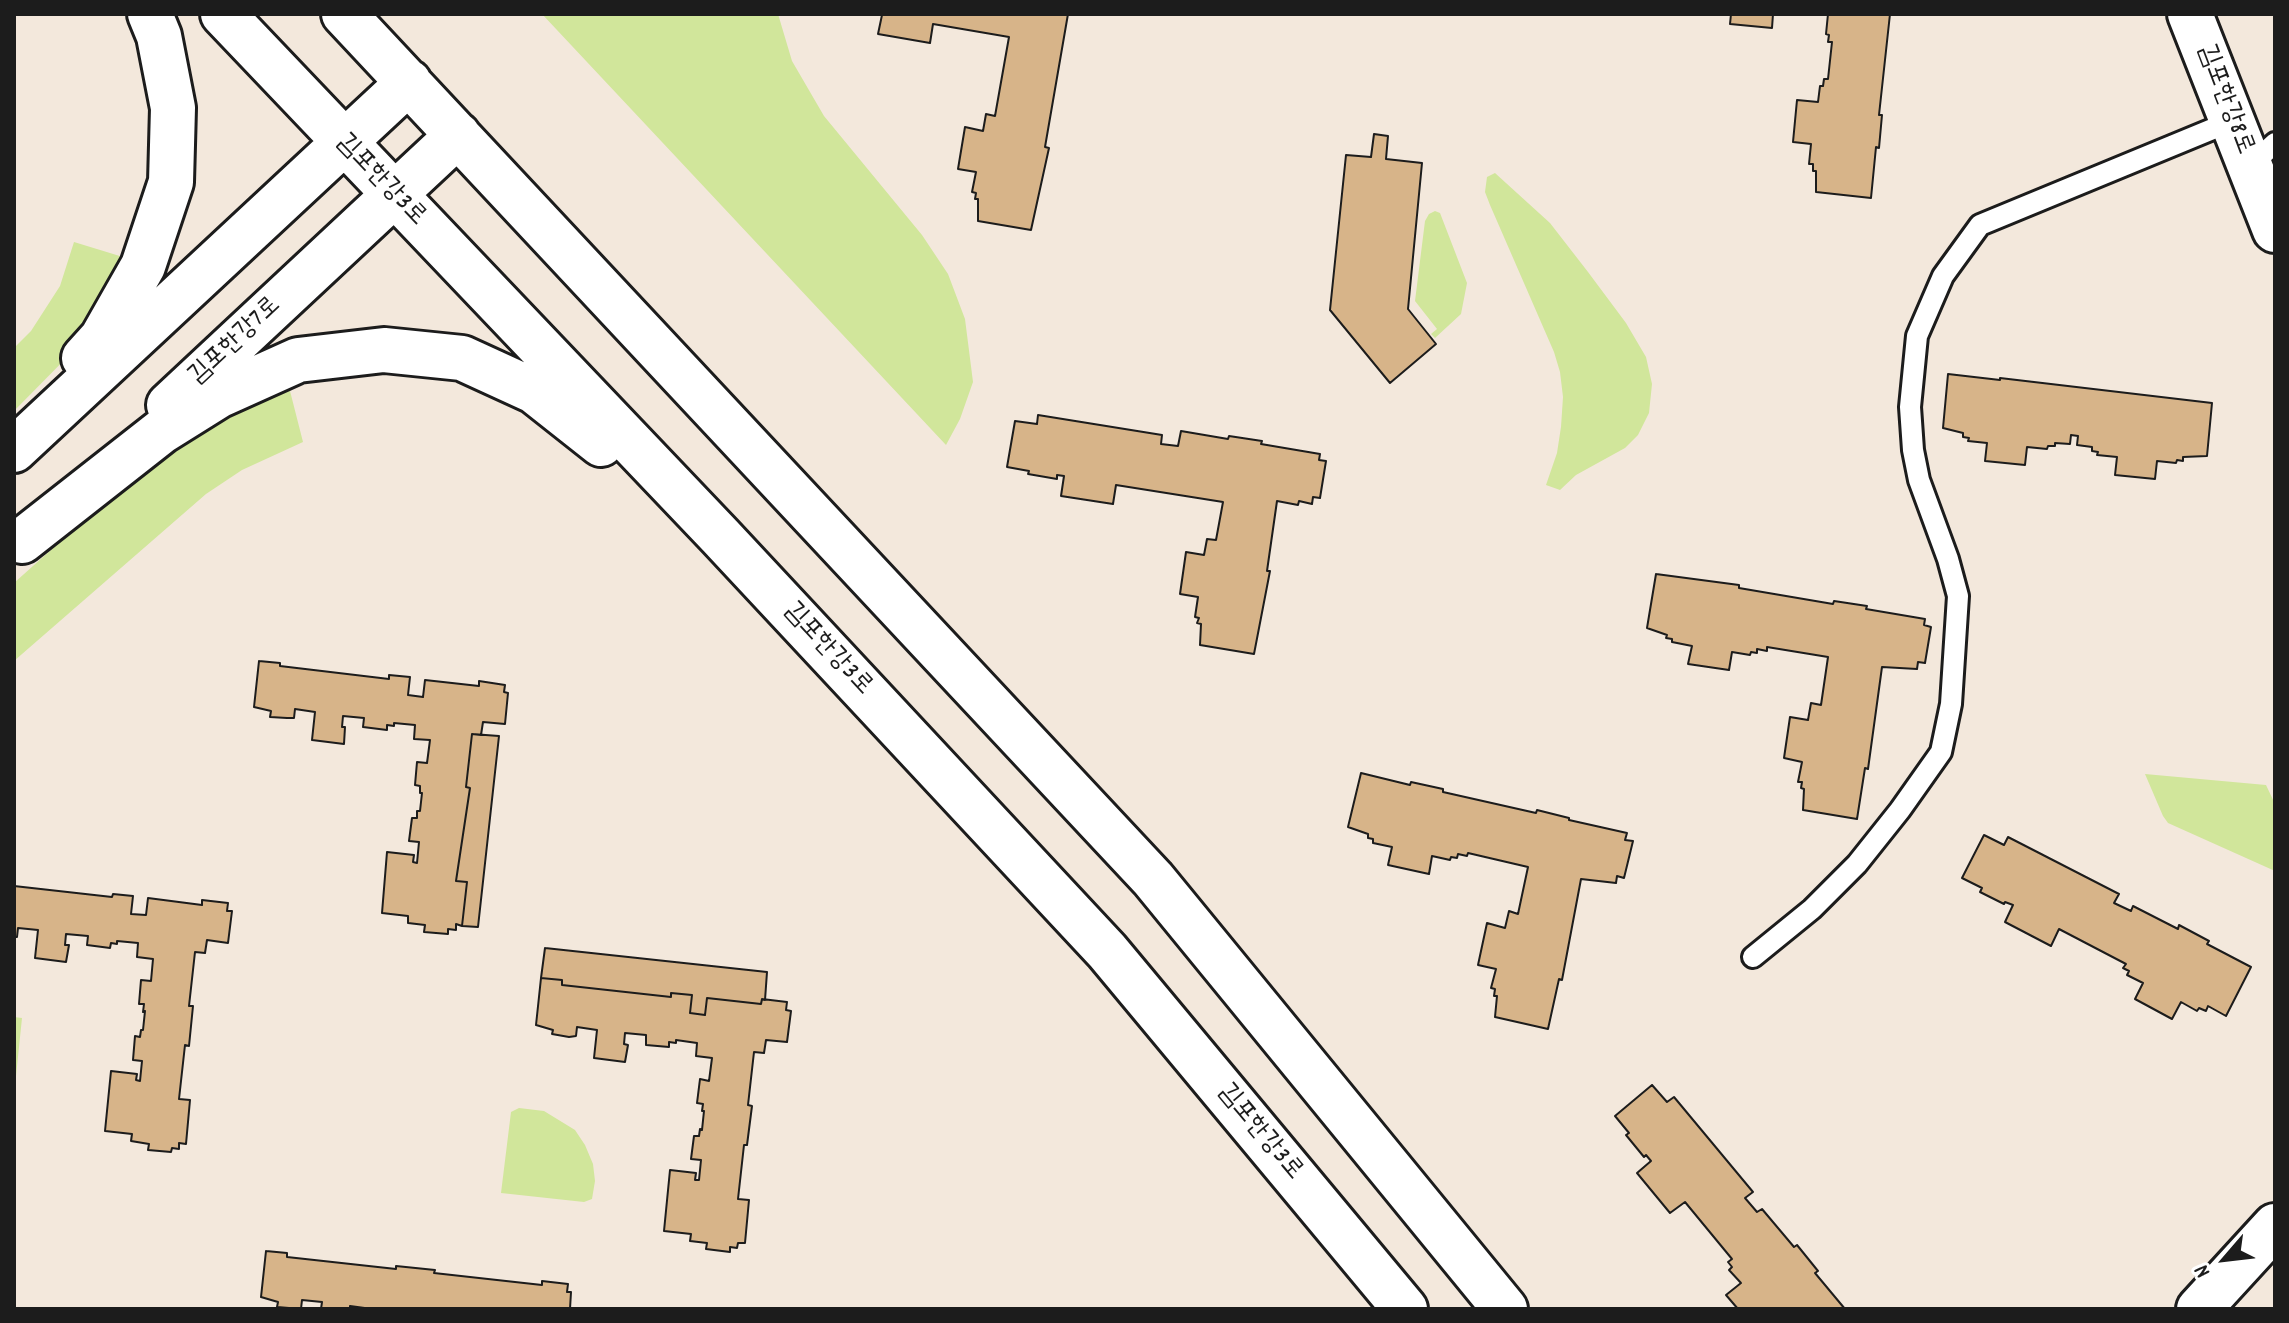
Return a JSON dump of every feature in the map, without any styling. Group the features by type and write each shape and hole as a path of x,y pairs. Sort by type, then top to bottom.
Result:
{"main road":[{"path":"14,438 102,338 143,266 171,182 173,108 159,36 150,14"},
{"name":"김포한강3로","path":"223,14 720,536 1107,951 1405,1309"},
{"path":"344,14 1153,879 1505,1309"},
{"name":"김포한강8로","path":"2190,14 2232,121 2262,154 2275,230"},
{"name":"김포한강7로","path":"18,544 368,168 409,82"},
{"name":"김포한강7로","path":"14,450 368,168 458,135"},
{"path":"18,544 162,431 218,396 298,360 384,350 462,358 534,391 720,536"},
{"path":"2199,1309 2275,1226"}],"lane":[{"path":"1753,957 1812,909 1857,864 1941,752 1951,704 1958,596 1919,480 1910,407 1917,336 1943,276 1980,225 2232,121"}],"green space":[{"path":"542,14 778,14 792,61 824,116 922,235 948,274 965,319 973,382 960,419 946,445"},
{"path":"1495,173 1550,223 1626,323 1646,357 1652,384 1649,413 1638,435 1625,448 1576,475 1560,490 1546,485 1557,453 1561,427 1563,397 1560,372 1485,192 1487,177"},
{"path":"1435,211 1440,213 1467,283 1461,314 1435,338 1431,334 1437,329 1415,301 1425,221"},
{"path":"74,242 123,257 114,293 85,339 14,411 14,348 31,331 60,286"},
{"path":"289,387 303,442 242,470 206,494 14,661 14,583 149,462 237,409"},
{"path":"2145,774 2266,785 2275,804 2275,871 2168,823"},
{"path":"14,1017 22,1018 16,1076 14,1076"},
{"path":"519,1108 544,1111 575,1130 593,1164 595,1181 592,1199 584,1202 501,1193 511,1112"}],"building":[{"path":"877,14 1068,14 1045,147 1049,148 1031,230 978,221 978,199 972,192 976,172 958,169 965,127 983,131 986,114 995,116 1009,37 933,24 930,43 878,34 882,15"},
{"path":"1731,14 1773,14 1772,28 1730,24"},
{"path":"1828,14 1890,14 1879,115 1882,115 1879,148 1876,147 1871,198 1816,192 1816,171 1813,171 1813,164 1809,164 1811,144 1793,142 1797,100 1818,102 1820,86 1823,86 1824,79 1828,79 1832,42 1828,42 1829,35 1826,34"},
{"path":"1374,134 1388,136 1386,159 1422,163 1408,309 1436,344 1390,383 1330,310 1346,155 1371,157"},
{"path":"1948,374 2212,403 2207,456 2183,457 2183,461 2177,460 2176,463 2157,461 2155,479 2115,475 2117,457 2097,455 2098,452 2092,451 2092,447 2077,445 2078,436 2071,435 2070,444 2055,443 2047,449 2027,447 2025,465 1985,461 1987,443 1968,441 1969,438 1963,437 1963,433 1943,428"},
{"path":"1038,415 1162,435 1161,444 1178,446 1181,431 1262,441 1261,444 1320,454 1319,460 1326,461 1320,498 1313,497 1312,504 1299,501 1298,505 1277,501 1267,571 1270,571 1254,654 1200,645 1201,624 1195,617 1198,597 1180,594 1186,552 1204,555 1207,539 1216,540 1223,502 1116,485 1113,504 1061,496 1064,476 1057,475 1057,479 1007,467 1015,421 1037,424"},
{"path":"1656,574 1739,585 1739,588 1833,604 1834,601 1867,606 1866,609 1925,619 1924,625 1931,627 1925,663 1918,662 1917,669 1882,667 1868,769 1865,768 1857,819 1803,810 1804,789 1801,788 1802,782 1798,782 1802,762 1784,758 1790,717 1808,720 1811,703 1821,705 1828,657 1767,647 1767,651 1757,649 1757,653 1751,652 1750,655 1732,652 1729,670 1688,664 1692,646 1672,642 1672,639 1666,638 1667,635 1647,628"},
{"path":"259,661 389,679 389,675 410,677 408,695 423,697 425,680 479,686 479,681 505,685 504,692 508,693 505,724 483,722 481,735 472,734 466,787 470,788 456,881 467,882 462,926 456,924 456,930 448,929 448,934 424,932 425,925 408,923 408,916 382,913 387,852 414,855 413,862 417,863 419,842 409,841 412,818 417,818 417,811 420,811 422,793 420,786 415,785 417,762 427,763 430,740 414,739 415,725 394,723 394,726 387,725 387,730 363,727 364,718 343,716 344,744 312,740 315,712 295,709 294,718 270,717 271,711 254,707"},
{"path":"472,734 499,736 478,927 462,926 467,882 456,881 470,788 466,787"},
{"path":"1361,773 1569,818 1627,833 1625,840 1633,841 1624,878 1617,876 1616,883 1581,879 1562,980 1559,979 1548,1029 1495,1017 1497,996 1494,996 1495,989 1491,988 1496,969 1478,965 1487,923 1505,928 1509,911 1518,914 1528,867 1468,853 1467,856 1458,854 1457,858 1451,857 1450,860 1432,856 1429,874 1388,865 1392,847 1373,843 1368,834 1348,827"},
{"path":"1984,835 2004,845 2008,837 2119,894 2114,903 2131,911 2133,906 2178,929 2179,925 2251,967 2226,1016 2208,1006 2206,1011 2199,1008 2197,1011 2181,1002 2172,1019 2135,999 2143,983 2127,975 2129,971 2123,968 2126,964 2059,929 2051,946 2005,922 2013,905 1980,892 1982,888 1962,878"},
{"path":"14,886 112,897 113,894 133,896 131,914 146,915 148,898 202,905 202,900 228,903 227,911 232,911 228,943 207,940 205,953 195,952 189,1006 193,1006 189,1046 185,1045 179,1099 190,1100 186,1144 179,1143 179,1149 172,1148 171,1152 148,1150 149,1144 131,1141 132,1134 105,1131 111,1071 137,1074 136,1080 140,1081 142,1061 133,1060 135,1036 140,1037 143,1030 144,1004 139,1004 141,980 151,981 153,959 137,957 138,943 117,941 117,944 111,943 110,948 87,945 88,936 66,934 65,945 69,945 66,962 35,958 38,930 18,928 17,937 14,937"},
{"path":"545,948 767,972 765,1000 762,999 761,1004 707,998 705,1015 690,1013 692,995 671,993 671,997 562,985 562,980 541,978"},
{"path":"541,978 562,980 562,985 671,997 671,993 692,995 690,1013 705,1015 707,998 761,1004 762,999 787,1002 786,1010 791,1011 787,1042 766,1040 764,1053 754,1052 748,1105 752,1106 738,1199 749,1200 745,1243 738,1243 737,1248 730,1247 730,1252 706,1249 707,1243 690,1241 691,1234 664,1231 670,1170 696,1173 695,1180 699,1180 701,1160 691,1159 694,1136 699,1136 702,1130 703,1104 697,1103 700,1079 709,1081 712,1058 696,1056 697,1043 676,1040 676,1043 669,1042 669,1047 646,1045 646,1035 625,1033 624,1044 628,1045 625,1062 594,1058 597,1030 577,1027 576,1036 569,1037 552,1034 553,1030 536,1025"},
{"path":"1652,1085 1667,1102 1674,1097 1753,1192 1745,1198 1757,1212 1762,1209 1794,1247 1797,1245 1845,1309 1738,1309 1726,1295 1741,1283 1729,1270 1732,1267 1728,1262 1732,1259 1685,1202 1670,1213 1637,1173 1651,1161 1626,1135 1629,1133 1615,1116"},
{"path":"266,1251 287,1253 287,1257 396,1269 396,1266 435,1270 434,1273 542,1285 542,1281 568,1284 570,1309 372,1309 350,1306 350,1309 321,1309 322,1302 302,1300 301,1309 277,1307 278,1302 261,1297"}]}
